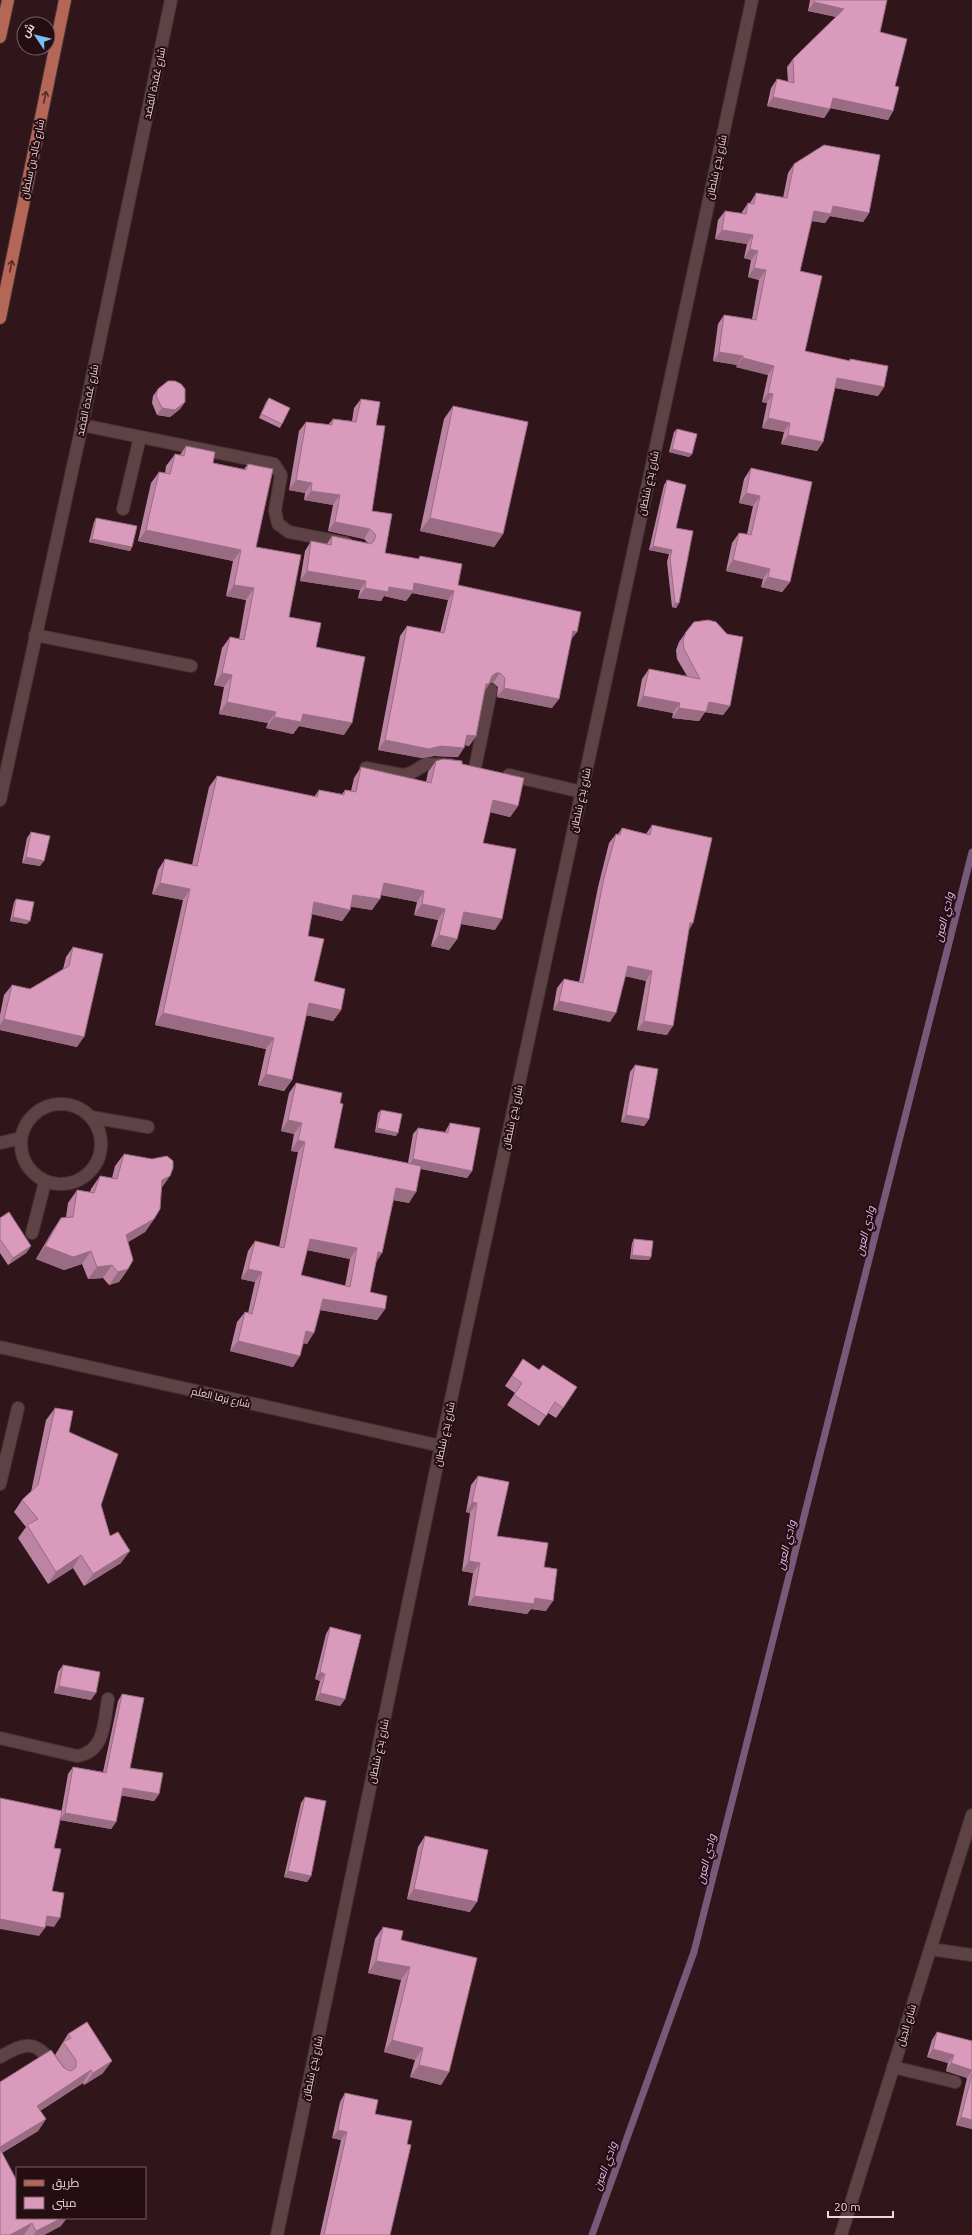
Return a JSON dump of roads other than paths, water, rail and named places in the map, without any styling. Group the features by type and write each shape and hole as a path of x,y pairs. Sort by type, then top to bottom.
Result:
{"main road":[{"path":"0,36 8,0"},
{"name":"شارع خالِد بن سلطان","path":"0,318 65,0"}],"street":[{"name":"شارع عُقدة القِصَد","path":"0,800 82,425 171,0"},
{"name":"شارع بَدَع سُلطان","path":"277,2235 441,1446 752,0"},
{"path":"82,425 274,464 281,475 275,511 278,524 289,532 354,545"},
{"path":"123,509 140,437"},
{"path":"35,635 191,666"},
{"path":"475,768 491,690"},
{"path":"366,768 403,775 411,773 426,764 475,768 582,792"},
{"path":"92,1117 100,1133 101,1151 94,1168 81,1180 64,1185 45,1182 31,1172 22,1156 21,1138 28,1121 41,1109 59,1104 77,1107 92,1117 148,1127"},
{"path":"0,1142 21,1138"},
{"path":"32,1233 45,1182"},
{"name":"شارع بَرقا العَلَم","path":"0,1347 441,1446"},
{"path":"0,1484 18,1408"},
{"path":"0,1738 78,1756 87,1755 95,1750 100,1742 108,1699"},
{"name":"شارع الحِيل","path":"841,2235 972,1815"},
{"path":"930,1949 972,1955"},
{"path":"0,2057 18,2046 33,2046 45,2054 61,2076"},
{"path":"893,2067 955,2082"}],"waterway":[{"name":"وادي العين","path":"592,2235 694,1952 972,852"}]}
